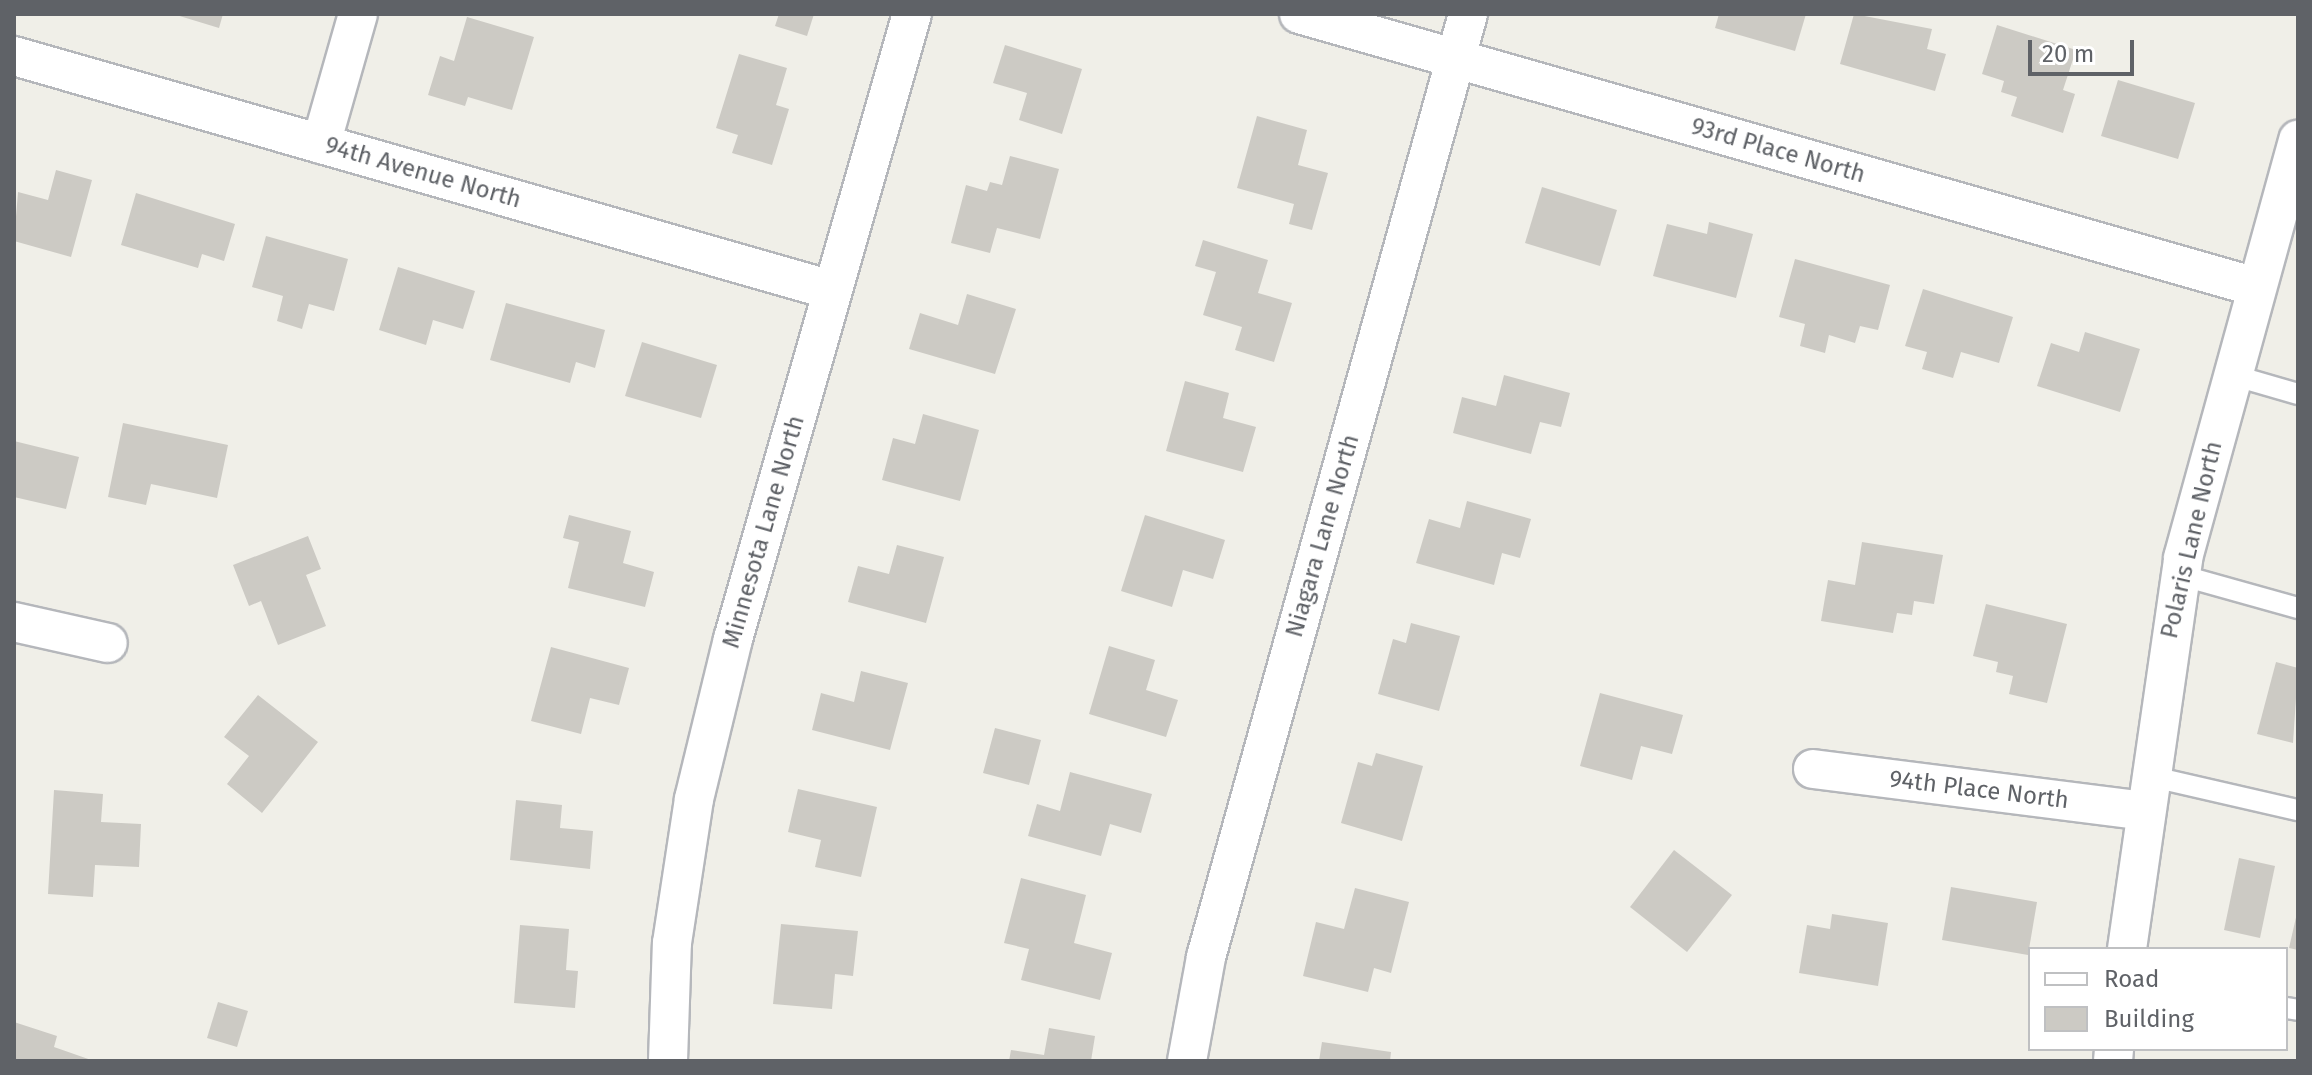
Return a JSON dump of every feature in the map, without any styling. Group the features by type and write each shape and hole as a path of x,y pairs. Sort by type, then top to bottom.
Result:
{"street":[{"path":"321,144 358,14"},
{"name":"Minnesota Lane North","path":"668,1061 672,943 694,799 831,290 912,14"},
{"name":"93rd Place North","path":"1299,14 2256,287"},
{"name":"Niagara Lane North","path":"1187,1061 1206,957 1468,14"},
{"name":"94th Avenue North","path":"14,56 831,290"},
{"name":"Polaris Lane North","path":"2127,947 2180,575 2256,287 2292,184 2298,140"},
{"path":"14,622 108,643"},
{"name":"94th Place North","path":"1813,769 2147,794"}],"lane":[{"path":"2232,375 2298,394"},
{"path":"2180,575 2298,608"},
{"path":"2147,794 2298,810"}],"building":[{"path":"173,14 223,14 219,28"},
{"path":"779,14 814,14 807,36 775,26"},
{"path":"1719,14 1806,14 1795,51 1715,28"},
{"path":"1854,14 1932,29 1927,49 1946,54 1935,91 1840,64"},
{"path":"467,17 534,37 512,110 468,97 465,106 428,95 440,56 454,61"},
{"path":"1997,25 2076,50 2063,90 2075,94 2063,133 2011,116 2017,97 2001,92 2004,81 1982,74"},
{"path":"1005,45 1082,69 1062,134 1019,120 1027,93 993,83"},
{"path":"739,54 787,68 776,105 789,109 772,165 732,153 738,135 716,128"},
{"path":"2118,80 2195,103 2178,159 2101,136"},
{"path":"1257,116 1307,130 1298,165 1328,173 1312,230 1289,224 1294,204 1237,188"},
{"path":"1010,156 1059,169 1040,239 997,228 990,253 951,243 966,185 987,191 990,182 1002,185"},
{"path":"56,170 92,180 71,257 14,241 18,192 48,200"},
{"path":"1542,187 1617,210 1600,266 1525,243"},
{"path":"136,193 235,224 224,261 202,254 198,268 121,245"},
{"path":"1709,222 1753,234 1736,298 1653,276 1667,224 1707,234"},
{"path":"266,236 348,259 334,311 309,304 302,329 277,321 283,296 252,287"},
{"path":"1203,240 1268,260 1258,293 1292,303 1274,362 1235,350 1242,327 1203,315 1216,272 1195,266"},
{"path":"1795,259 1890,285 1878,330 1860,326 1855,343 1829,335 1825,353 1800,346 1805,324 1779,317"},
{"path":"398,267 475,291 463,329 433,320 426,345 379,330"},
{"path":"1923,289 2013,317 1999,363 1961,352 1953,378 1922,369 1927,352 1905,346"},
{"path":"967,294 1016,309 995,374 909,349 920,313 958,325"},
{"path":"506,303 605,330 595,368 576,362 570,383 490,360"},
{"path":"2085,332 2140,349 2120,412 2037,386 2051,343 2079,352"},
{"path":"642,342 717,365 701,418 625,396"},
{"path":"1504,375 1570,393 1561,427 1540,422 1531,454 1453,433 1462,397 1496,406"},
{"path":"1185,381 1229,393 1223,418 1256,427 1243,472 1166,451"},
{"path":"923,414 979,430 960,501 882,480 893,438 915,444"},
{"path":"123,423 228,445 217,498 151,484 146,505 108,497"},
{"path":"14,441 79,457 66,509 14,497"},
{"path":"1467,501 1531,519 1520,558 1502,553 1494,585 1416,563 1429,519 1460,528"},
{"path":"569,515 631,531 623,563 654,572 645,607 568,588 579,542 563,538"},
{"path":"1145,515 1225,540 1213,579 1183,570 1172,607 1121,591"},
{"path":"308,536 321,569 306,575 326,626 278,645 261,601 249,606 233,565"},
{"path":"1862,542 1943,555 1934,604 1914,601 1912,615 1897,613 1893,633 1821,621 1828,580 1855,585"},
{"path":"897,545 944,557 926,623 848,602 858,566 889,574"},
{"path":"1986,604 2067,624 2047,703 2009,694 2013,676 1996,672 1998,662 1973,656"},
{"path":"1411,623 1460,636 1439,711 1378,694 1393,639 1406,643"},
{"path":"1109,646 1155,660 1146,690 1178,700 1166,737 1089,714"},
{"path":"551,647 629,668 619,705 590,698 581,734 531,721"},
{"path":"2276,662 2298,668 2293,743 2257,734"},
{"path":"861,671 908,683 890,750 812,730 821,693 854,702"},
{"path":"1600,693 1683,715 1672,754 1641,746 1632,780 1580,766"},
{"path":"258,695 318,742 262,813 227,784 249,756 224,737"},
{"path":"995,728 1041,740 1029,785 983,773"},
{"path":"1376,753 1423,766 1402,841 1341,823 1358,762 1372,766"},
{"path":"1070,772 1152,794 1141,833 1110,824 1101,856 1028,836 1037,804 1060,811"},
{"path":"798,789 877,807 861,877 815,867 821,840 788,832"},
{"path":"54,790 103,794 101,822 141,824 139,867 95,865 93,897 48,894"},
{"path":"516,800 562,805 560,828 593,831 590,869 510,860"},
{"path":"1674,850 1732,895 1687,952 1630,907"},
{"path":"2239,858 2275,866 2260,938 2224,930"},
{"path":"1021,878 1086,895 1074,943 1112,953 1100,1000 1021,980 1029,949 1004,943"},
{"path":"1951,887 2037,902 2028,955 1942,940"},
{"path":"1355,888 1409,902 1391,973 1374,968 1368,992 1303,976 1316,922 1344,929"},
{"path":"2298,913 2298,950 2289,948"},
{"path":"1832,914 1888,923 1878,986 1799,973 1807,925 1830,929"},
{"path":"781,924 858,931 853,976 835,974 832,1009 773,1004"},
{"path":"520,925 569,929 566,970 578,971 575,1008 514,1003"},
{"path":"218,1002 248,1011 237,1047 207,1038"},
{"path":"14,1022 57,1036 54,1047 94,1061 14,1061"},
{"path":"1049,1028 1095,1036 1091,1061 1009,1061 1011,1050 1044,1055"},
{"path":"1322,1042 1391,1052 1390,1061 1319,1061"}]}
